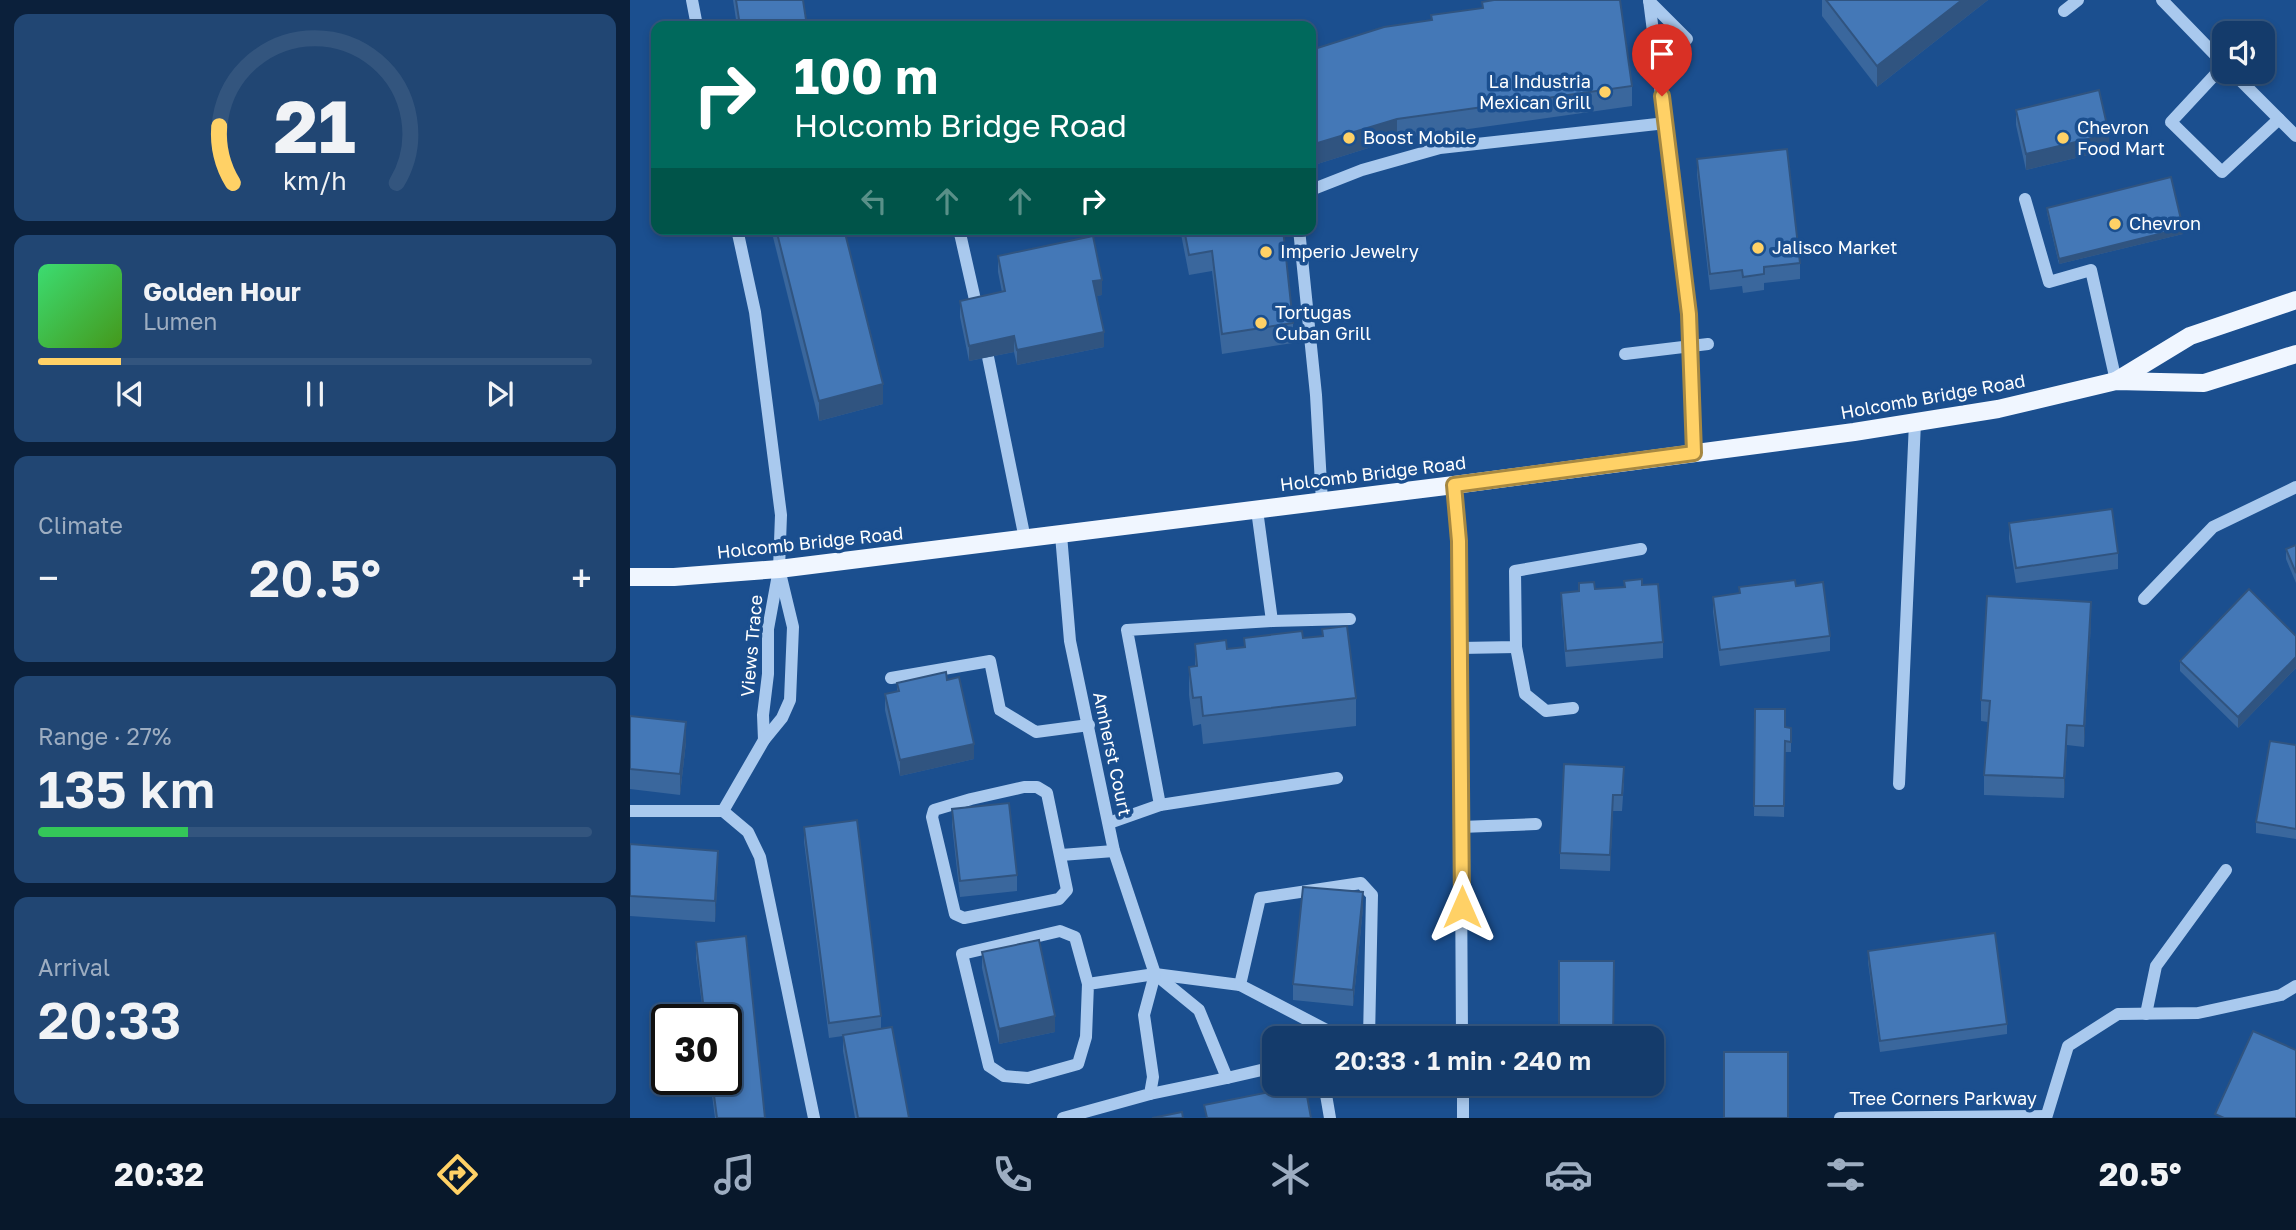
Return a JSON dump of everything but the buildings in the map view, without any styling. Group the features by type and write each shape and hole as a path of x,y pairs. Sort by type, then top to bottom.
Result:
{"main road":[{"name":"Holcomb Bridge Road","path":"2116,381 2190,335 2296,300"},
{"name":"Holcomb Bridge Road","path":"630,577 674,577 779,569 1694,453 1998,409 2116,381 2204,383 2296,354"}],"street":[{"path":"692,0 696,21"},
{"path":"1649,0 1686,39"},
{"path":"1649,0 1689,314 1694,453"},
{"path":"2064,11 2078,0"},
{"path":"2162,0 2212,52"},
{"path":"2212,77 2171,122 2221,172 2279,119"},
{"path":"2244,84 2296,136"},
{"path":"1316,188 1362,170 1440,148 1665,123"},
{"path":"2025,199 2049,282 2091,270 2116,381"},
{"path":"738,235 755,312 781,515 779,569"},
{"path":"961,235 978,313"},
{"path":"1300,235 1316,395 1322,502"},
{"path":"1625,354 1708,344"},
{"path":"988,358 1025,539"},
{"path":"1899,783 1915,422"},
{"path":"1454,485 1459,541 1462,1026"},
{"path":"2144,599 2213,527 2296,488"},
{"path":"1257,510 1272,621"},
{"name":"Amherst Court","path":"1060,535 1070,641 1114,850 1155,974"},
{"path":"1573,708 1546,711 1525,694 1517,647 1515,571 1642,549"},
{"name":"Views Trace","path":"764,740 768,629 779,569"},
{"name":"Views Trace","path":"723,811 764,740 787,710 790,700 793,627 779,569"},
{"path":"1160,805 1127,630 1350,619"},
{"path":"1460,648 1517,647"},
{"path":"891,678 990,661 1000,710 1036,732 1089,725"},
{"path":"1109,823 1160,805 1337,778"},
{"path":"1024,786 1037,787 1047,793 1061,855 1067,890 1059,900 964,918 955,914 932,817 934,810 1024,786"},
{"path":"630,811 723,811 748,832 760,857 814,1118"},
{"path":"1461,827 1536,824"},
{"path":"1061,855 1114,850"},
{"path":"2146,1014 2155,966 2226,870"},
{"path":"1240,985 1260,898 1361,883 1372,895 1370,1026"},
{"path":"1060,931 1074,937 1088,984 1086,1037 1078,1064 1028,1078 1004,1076 989,1066 962,954 1060,931"},
{"path":"1155,974 1199,1010 1227,1078"},
{"path":"1150,1094 1153,1077 1144,1015 1155,974"},
{"path":"1088,984 1155,974 1240,985 1319,1026"},
{"name":"Tree Corners Parkway","path":"1840,1118 2046,1117 2068,1046 2118,1014 2197,1013 2281,995 2296,986"},
{"path":"1063,1118 1091,1108 1262,1070"},
{"path":"1327,1096 1331,1118"},
{"path":"1463,1096 1463,1118"}],"place":[{"name":"La Industria Mexican Grill","path":"1605,92"},
{"name":"Boost Mobile","path":"1349,138"},
{"name":"Chevron Food Mart","path":"2063,138"},
{"name":"Chevron","path":"2115,224"},
{"name":"Jalisco Market","path":"1758,248"},
{"name":"Imperio Jewelry","path":"1266,252"},
{"name":"Tortugas Cuban Grill","path":"1261,323"}],"route":[{"path":"1462,907 1459,541 1454,485 1694,453 1689,314 1662,96"}]}
